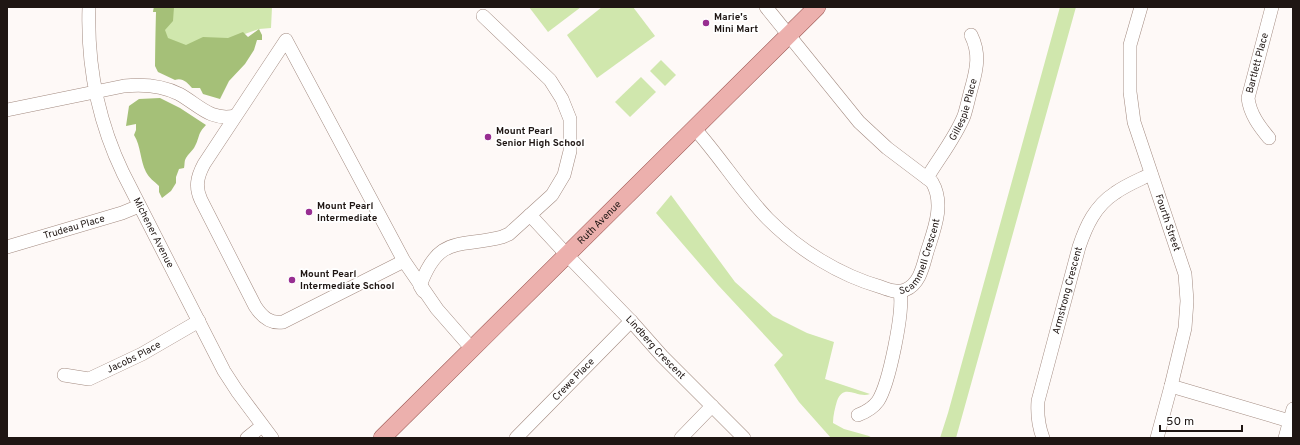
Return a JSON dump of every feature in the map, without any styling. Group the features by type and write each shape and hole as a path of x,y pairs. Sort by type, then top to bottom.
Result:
{"main road":[{"name":"Ruth Avenue","path":"382,438 817,7"}],"street":[{"name":"Michener Avenue","path":"89,7 89,48 95,92 108,139 140,206 230,381 272,438"},
{"name":"Scammell Crescent","path":"695,129 752,201 773,224 791,239 820,259 849,275 871,284 900,292 909,288 920,274 938,206 938,194 932,182 901,159 868,130 843,103 766,7"},
{"name":"Fourth Street","path":"1141,7 1130,45 1130,92 1134,122 1185,274 1187,301 1185,328 1171,386 1156,438"},
{"name":"Bartlett Place","path":"1270,138 1253,115 1248,98 1272,7"},
{"path":"420,286 424,275 433,261 448,247 456,244 502,237 516,228 552,195 564,175 570,151 570,119 562,99 550,80 483,16"},
{"name":"Gillespie Place","path":"927,178 956,132 966,110 978,58 976,47 971,36"},
{"path":"404,261 288,320 278,323 272,322 262,316 255,306 201,200 197,188 197,181 200,170 286,40 435,316 470,352"},
{"path":"7,110 134,85 152,86 171,91 212,115 223,118 235,116"},
{"name":"Armstrong Crescent","path":"1043,438 1038,424 1038,401 1084,232 1092,216 1102,203 1114,193 1151,174"},
{"name":"Trudeau Place","path":"7,246 122,213 140,206"},
{"name":"Lindberg Crescent","path":"530,215 631,321 662,356 744,438"},
{"path":"858,415 869,410 881,395 896,337 901,309 900,292"},
{"name":"Jacobs Place","path":"64,375 89,379 142,354 199,320"},
{"name":"Crewe Place","path":"516,438 631,321"},
{"path":"1171,386 1292,417 1285,438"},
{"path":"681,438 712,406"},
{"path":"247,438 262,426"}],"green space":[{"path":"154,7 272,7 271,28 259,29 155,66 156,12 153,12"},
{"path":"154,7 174,7 173,21 165,30 168,38 186,45 203,37 228,38 243,32 248,37 259,29 262,35 262,40 257,40 254,50 245,64 229,81 220,99 203,94 200,88 192,88 187,82 180,79 175,80 158,72 155,66 156,12 153,12"},
{"path":"529,7 581,7 548,32"},
{"path":"602,7 633,7 655,36 597,78 567,35"},
{"path":"1060,7 1076,7 956,438 940,438 948,413"},
{"path":"661,60 676,75 665,86 650,71"},
{"path":"641,77 656,92 630,117 615,102"},
{"path":"160,98 180,108 206,125 201,131 196,145 185,159 184,168 179,169 176,177 176,183 171,191 162,198 159,192 159,186 149,176 144,167 134,135 136,124 126,126 129,106 139,99"},
{"path":"671,195 735,282 773,316 807,333 834,342 825,379 870,394 860,395 847,392 840,395 837,401 833,423 844,429 872,438 831,438 799,402 774,365 783,355 718,285 656,213"}],"place":[{"name":"Marie's Mini Mart","path":"706,23"},
{"name":"Mount Pearl Senior High School","path":"488,137"},
{"name":"Mount Pearl Intermediate","path":"309,212"},
{"name":"Mount Pearl Intermediate School","path":"292,280"}]}
